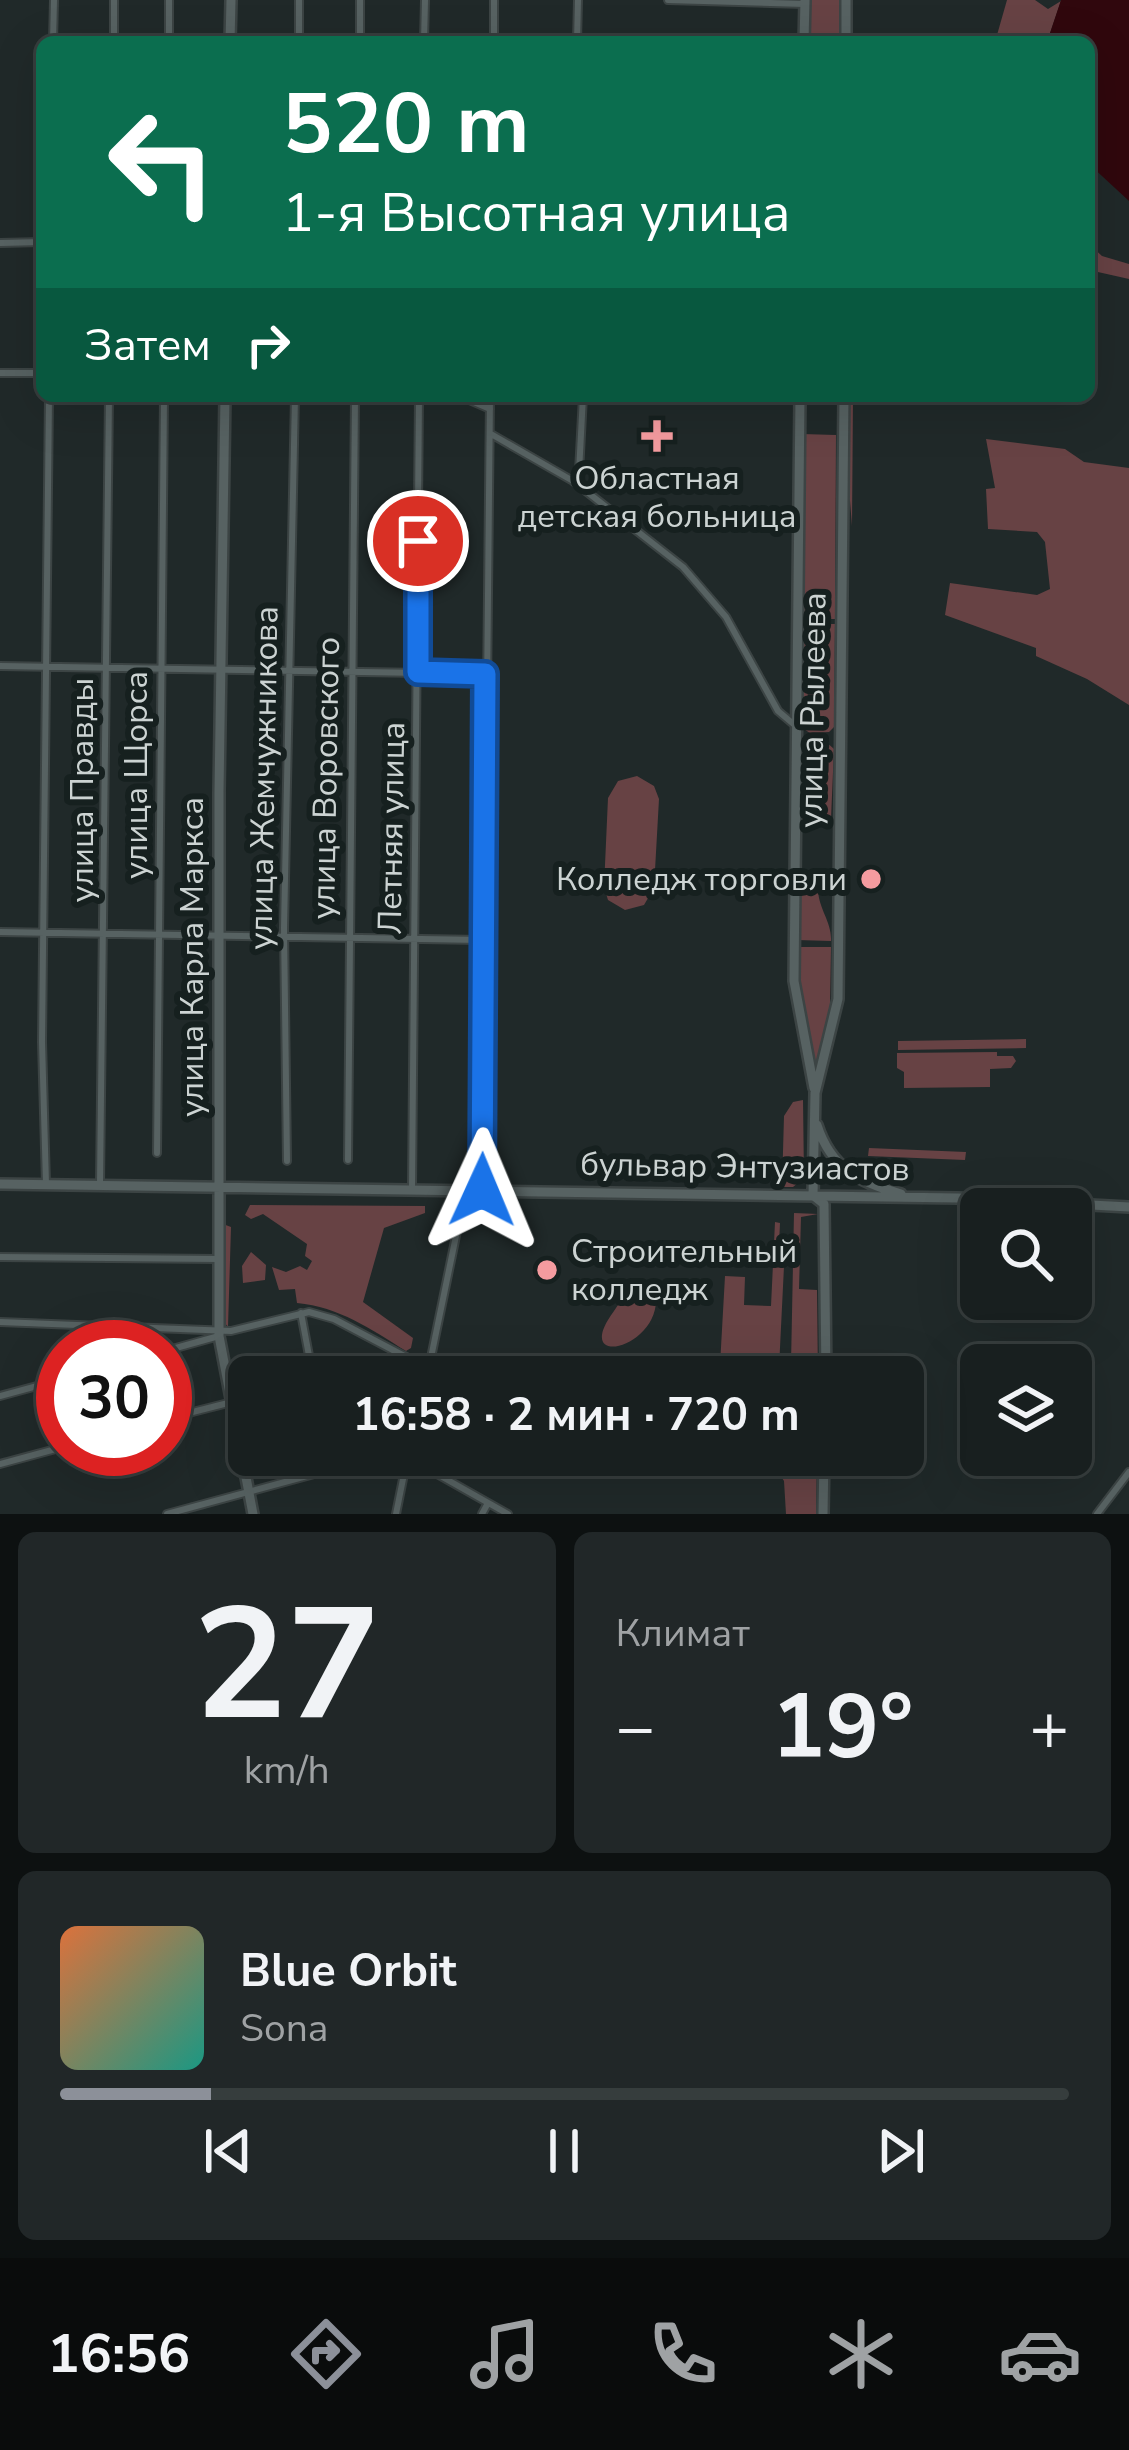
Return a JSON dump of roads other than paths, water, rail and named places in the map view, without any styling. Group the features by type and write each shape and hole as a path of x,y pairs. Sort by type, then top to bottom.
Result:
{"main road":[{"path":"230,36 231,0"},
{"path":"846,0 846,36"},
{"path":"804,36 805,2"},
{"name":"улица Карла Маркса","path":"225,402 218,1258 219,1333 228,1381"},
{"name":"улица Рылеева","path":"800,402 794,981 815,1094"},
{"name":"улица Рылеева","path":"826,1356 824,1204 813,1196 814,1114 838,999 844,402"},
{"path":"814,1114 827,1149 847,1174 912,1198"},
{"name":"бульвар Энтузиастов","path":"0,1184 912,1198 1129,1207"},
{"name":"улица Карла Маркса","path":"246,1476 253,1514"},
{"path":"823,1514 824,1476"}],"street":[{"path":"53,36 54,0"},
{"path":"114,0 114,36"},
{"path":"169,0 169,36"},
{"path":"299,0 299,36"},
{"path":"360,0 360,36"},
{"path":"424,36 425,0"},
{"path":"494,0 494,36"},
{"path":"577,36 578,0"},
{"path":"668,0 805,2"},
{"path":"0,243 36,242"},
{"path":"0,374 36,373"},
{"path":"46,1184 49,402"},
{"name":"улица Правды","path":"100,1184 109,402"},
{"name":"улица Щорса","path":"157,1153 164,402"},
{"name":"улица Жемчужникова","path":"287,1161 284,937 295,402"},
{"name":"улица Воровского","path":"347,1160 355,402"},
{"name":"Летняя улица","path":"412,1189 419,402"},
{"path":"474,402 490,409"},
{"path":"482,1190 490,402"},
{"path":"573,481 579,472 583,402"},
{"path":"490,434 573,481 651,538 704,589 750,655 778,711 797,727"},
{"path":"0,666 485,674"},
{"path":"0,932 483,940"},
{"path":"431,1356 465,1190"},
{"path":"0,1257 218,1258"},
{"path":"302,1313 309,1356"},
{"path":"192,1342 302,1313 334,1319 398,1356"},
{"path":"0,1322 219,1333"},
{"path":"0,1396 36,1386"},
{"path":"192,1412 228,1403"},
{"path":"0,1463 36,1454"},
{"path":"1097,1514 1129,1472"},
{"path":"167,1514 311,1476"},
{"path":"396,1514 403,1476"},
{"path":"441,1476 508,1514"},
{"path":"482,1514 488,1503"}],"place":[{"name":"Областная детская больница","path":"657,436"},
{"name":"Колледж торговли","path":"871,879"},
{"name":"Строительный колледж","path":"547,1270"}]}
